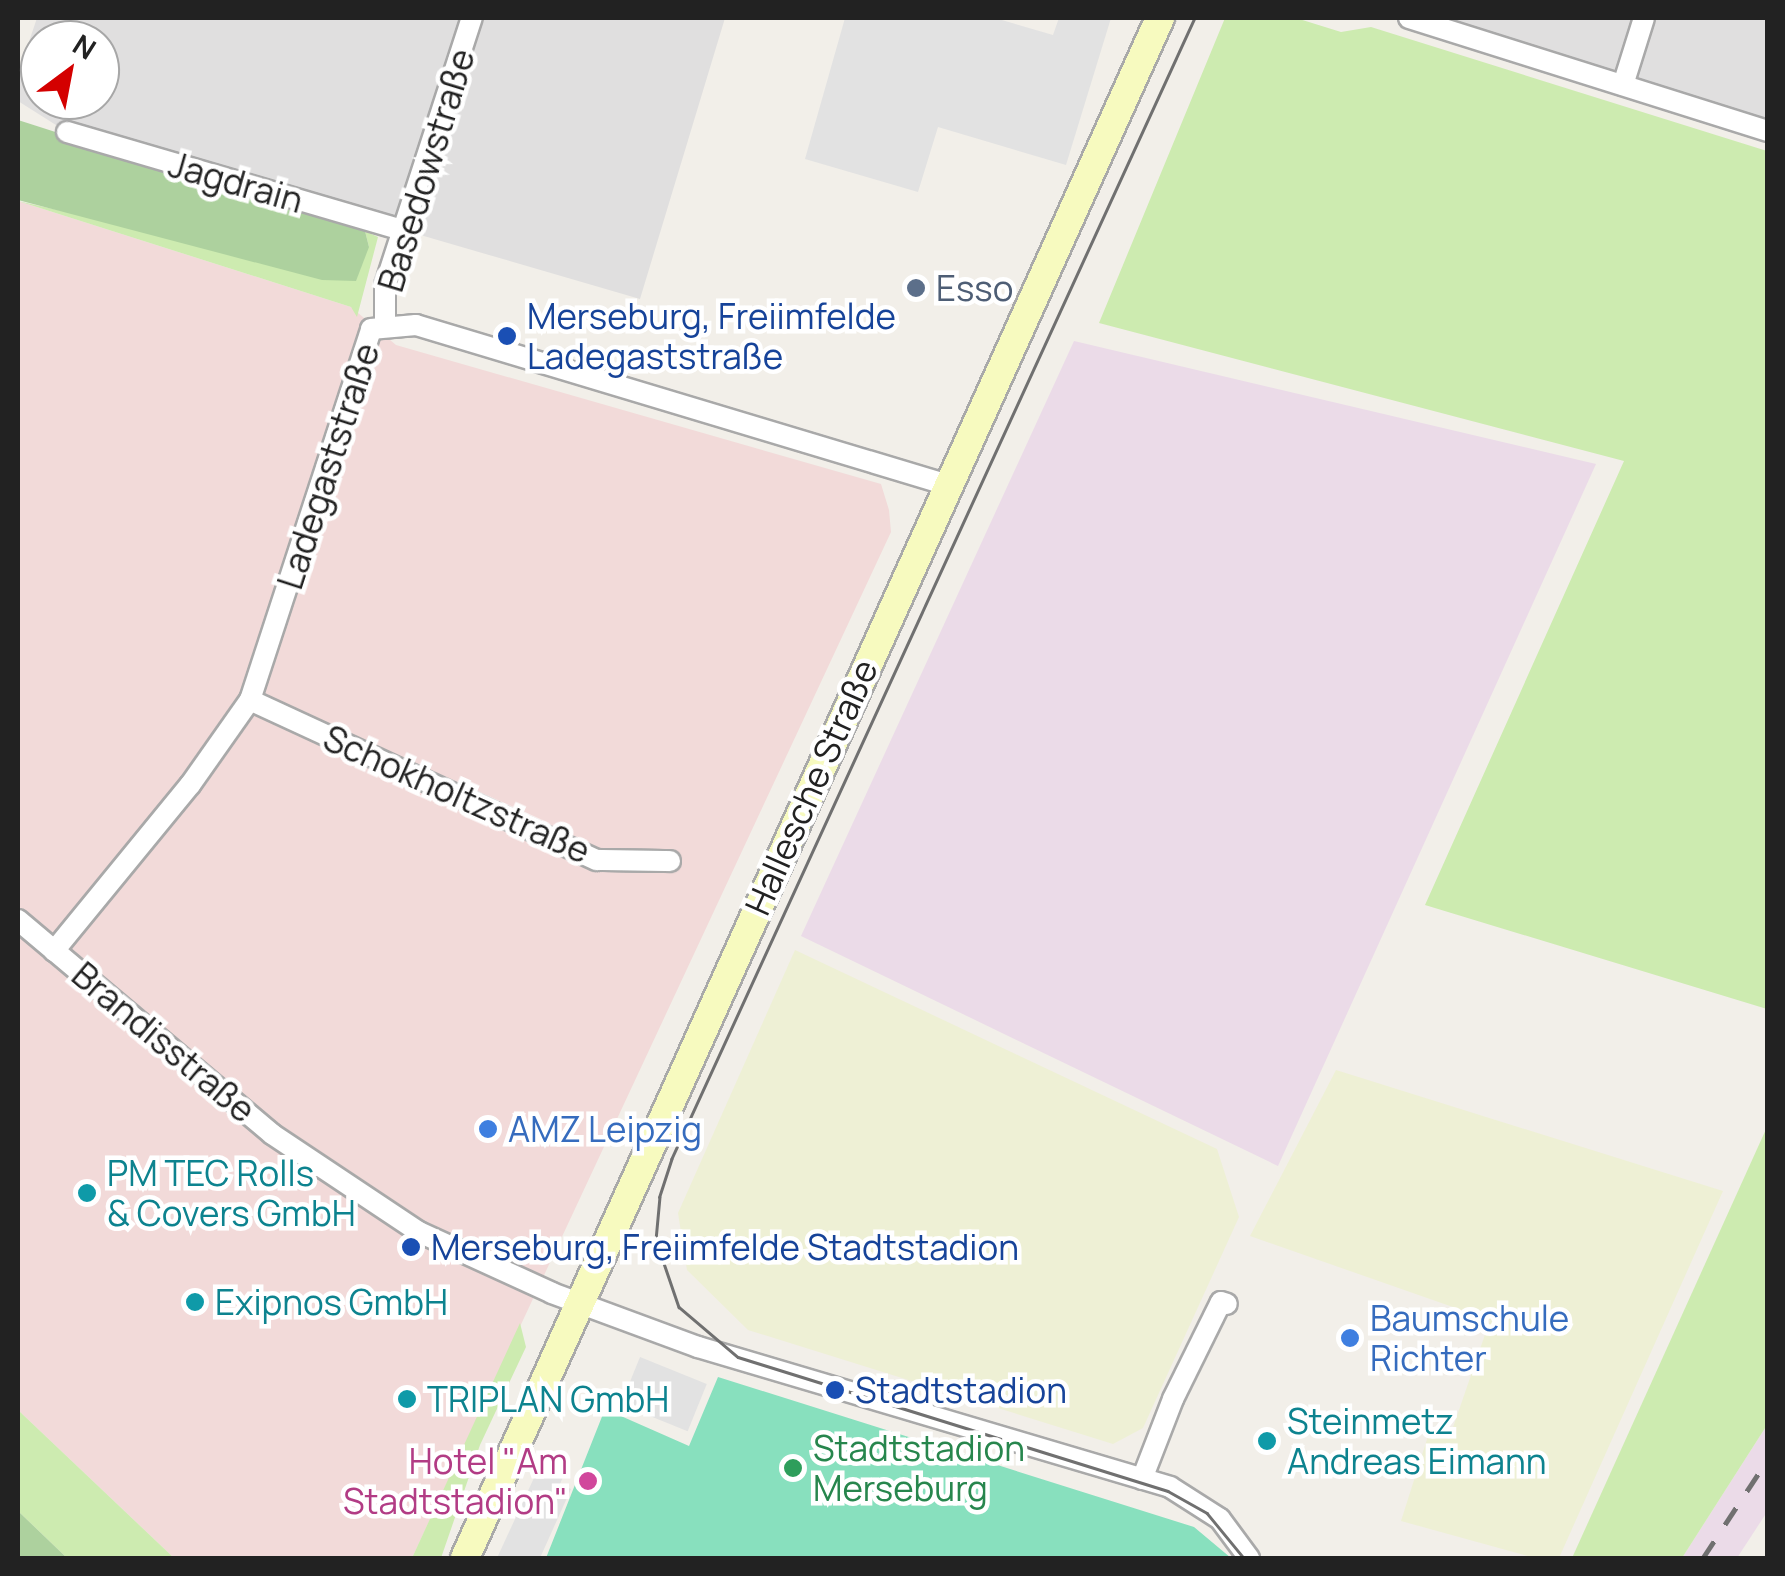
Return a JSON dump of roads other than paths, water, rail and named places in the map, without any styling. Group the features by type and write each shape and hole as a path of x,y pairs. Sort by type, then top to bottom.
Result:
{"street":[{"name":"Hallesche Straße","path":"465,1558 577,1301 1160,18"},
{"path":"1409,18 1459,25 1623,85 1768,131"},
{"path":"1623,85 1644,18"},
{"name":"Basedowstraße","path":"385,324 385,285 468,19"},
{"name":"Jagdrain","path":"67,132 404,231"},
{"name":"Ladegaststraße","path":"54,951 190,786 250,700 361,345 371,329 385,324 416,325 948,485"},
{"name":"Schokholtzstraße","path":"250,700 597,860 670,861"},
{"name":"Brandisstraße","path":"18,920 272,1134 357,1195 470,1257 698,1347 1142,1479 1209,1510 1249,1558"},
{"path":"1142,1479 1224,1303"}],"tram line":[{"path":"1195,18 672,1159 660,1197 656,1240 679,1307 738,1357 1168,1491 1207,1513 1244,1558"}],"railway":[{"path":"1703,1558 1768,1459"}],"place":[{"name":"Esso","path":"916,288"},
{"name":"Merseburg, Freiimfelde Ladegaststraße","path":"507,336"},
{"name":"AMZ Leipzig","path":"488,1129"},
{"name":"PM TEC Rolls & Covers GmbH","path":"87,1193"},
{"name":"Merseburg, Freiimfelde Stadtstadion","path":"411,1247"},
{"name":"Exipnos GmbH","path":"195,1302"},
{"name":"Baumschule Richter","path":"1350,1338"},
{"name":"Stadtstadion","path":"835,1390"},
{"name":"TRIPLAN GmbH","path":"407,1399"},
{"name":"Steinmetz Andreas Eimann","path":"1267,1441"},
{"name":"Stadtstadion Merseburg","path":"793,1468"},
{"name":"Hotel \"Am Stadtstadion\"","path":"588,1481"}]}
